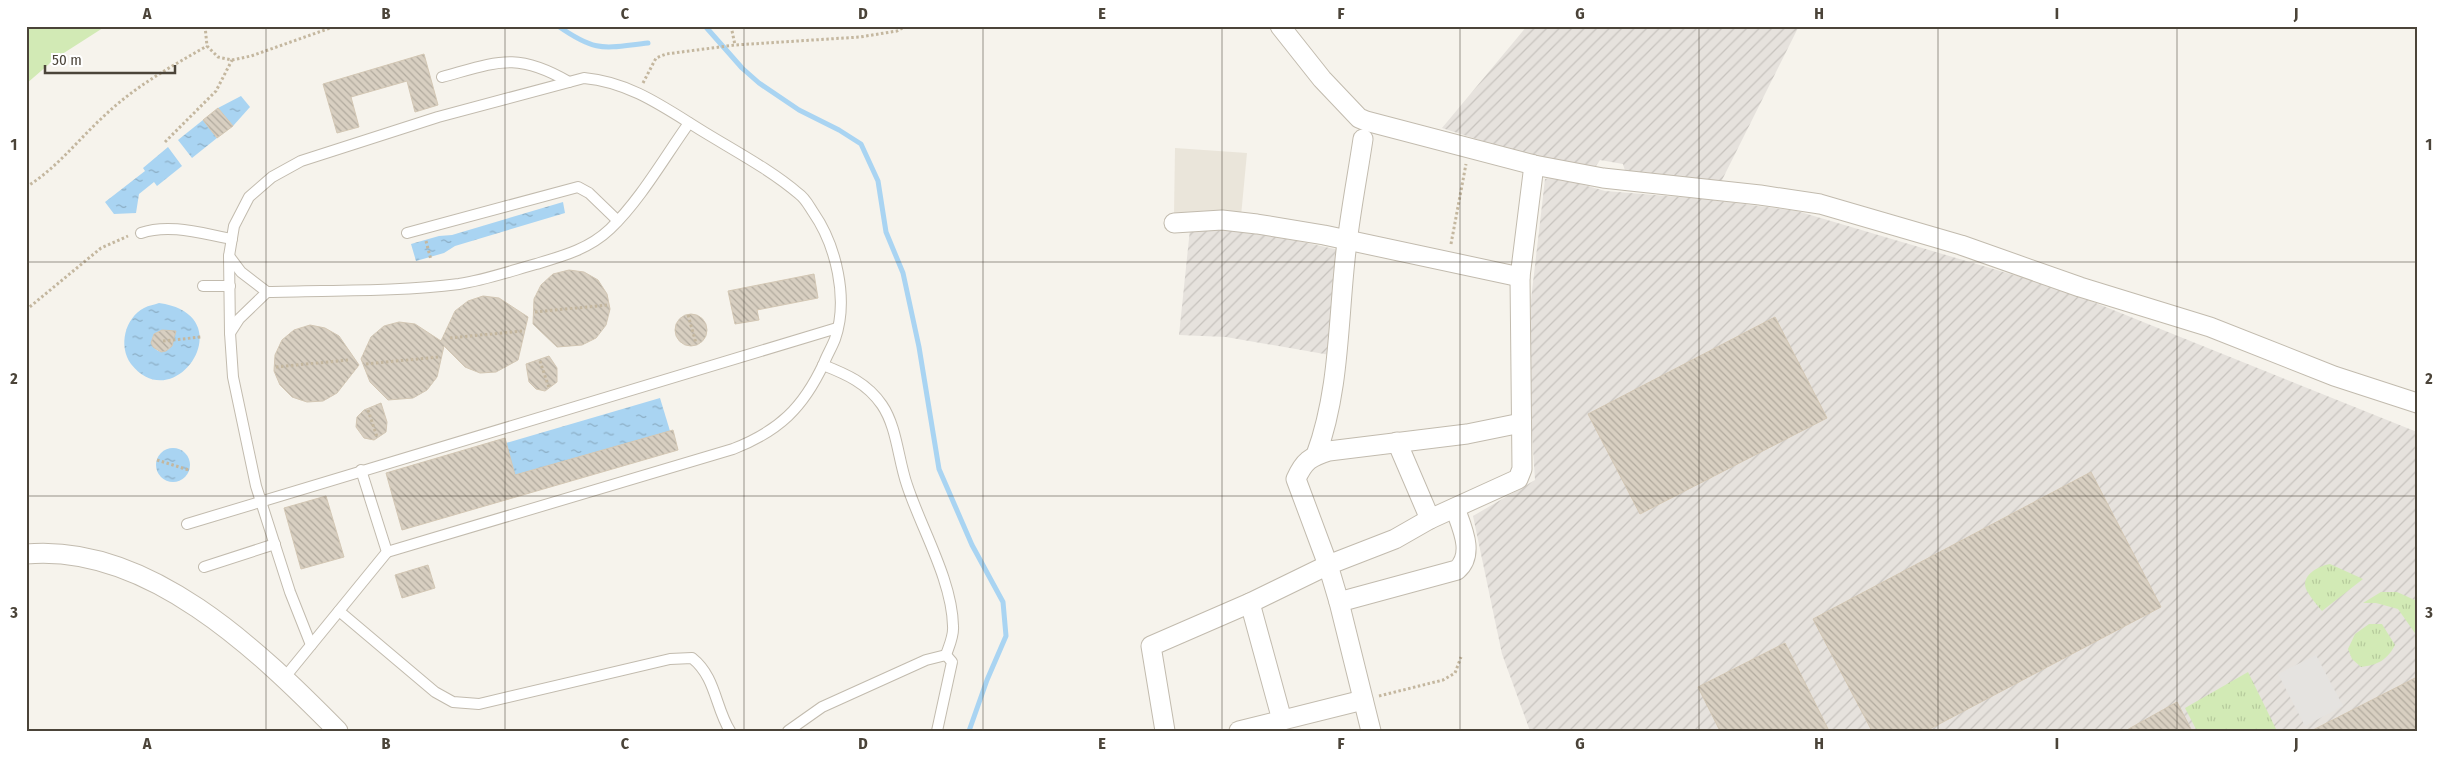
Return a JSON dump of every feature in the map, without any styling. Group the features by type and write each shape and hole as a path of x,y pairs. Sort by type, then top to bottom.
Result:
{"street":[{"path":"1280,26 1322,79 1359,118 1418,137 1534,165 1603,178 1741,193 1820,204 1961,245 2080,287 2210,327 2334,376 2417,403"},
{"path":"1316,455 1324,434 1336,366 1347,240 1363,139"},
{"path":"1165,731 1151,646 1250,603 1328,564 1395,540 1430,519 1518,479 1522,469 1520,277 1534,165"},
{"path":"1174,223 1238,221 1347,240 1520,277"},
{"path":"1371,731 1328,564 1296,479 1302,464 1316,455 1329,451 1466,434 1521,423"},
{"path":"1397,442 1430,519"},
{"path":"1339,602 1457,570 1465,563 1467,555 1463,532 1454,508"},
{"path":"26,554 46,553 91,559 139,575 192,604 285,677 338,731"},
{"path":"1250,603 1282,720"},
{"path":"1239,731 1363,700"}],"lane":[{"path":"442,77 498,62 514,61 548,70 569,82"},
{"path":"285,677 387,552 733,449 760,438 782,422 813,385 823,365 836,337 840,305 837,268 825,229 801,195 639,92 601,80 584,78 438,117 301,161 272,177 249,197 234,226 229,256 230,333 237,397 261,500 290,592 310,645"},
{"path":"229,256 241,272 267,292 460,284 511,271 590,245 617,220 689,123"},
{"path":"407,233 578,187 589,193 617,220"},
{"path":"141,233 151,229 171,228 232,239"},
{"path":"203,286 230,286"},
{"path":"230,333 239,319 267,292"},
{"path":"187,524 261,500 837,328"},
{"path":"823,365 849,375 868,388 883,406 892,426 906,483 920,522 933,548 951,609 953,627 946,655"},
{"path":"361,470 387,552"},
{"path":"204,567 275,544"},
{"path":"339,611 434,692 453,702 479,704 670,659 692,658 701,665 715,691 730,731"},
{"path":"788,731 822,707 926,660 946,655"},
{"path":"937,731 952,662 946,655"}],"path":[{"path":"205,26 207,46 218,56 232,60 251,56 336,26"},
{"path":"731,26 735,45"},
{"path":"639,92 649,68 656,58 666,54 735,45 860,37 897,31 906,26"},
{"path":"26,187 52,168 103,117 142,84 207,46"},
{"path":"165,142 216,91 232,60"},
{"path":"1448,263 1459,194 1469,149"},
{"path":"26,310 101,248 116,240 141,233"},
{"path":"425,237 431,260"},
{"path":"535,312 607,305"},
{"path":"688,315 696,343"},
{"path":"450,338 522,331"},
{"path":"163,340 201,337"},
{"path":"366,364 438,357"},
{"path":"276,367 348,360"},
{"path":"540,360 548,388"},
{"path":"368,410 377,437"},
{"path":"157,460 189,470"},
{"path":"1363,700 1418,688 1443,680 1455,673 1461,656"}],"shaded area":[{"path":"1527,26 1799,26 1720,184 1626,174 1623,164 1600,160 1594,169 1535,158 1442,128"},
{"path":"1175,148 1247,153 1241,216 1174,215"},
{"path":"1556,177 1605,191 1705,199 1797,211 2061,289 2417,432 2417,731 1530,731 1502,654 1473,516 1535,480 1531,418 1531,300 1545,179"},
{"path":"1231,226 1339,250 1330,355 1226,337 1179,335 1190,229"},
{"path":"2316,655 2343,706 2305,726 2278,674"}],"green space":[{"path":"26,26 106,26 56,58 26,84"},
{"path":"2330,564 2363,579 2322,611 2312,599 2305,586 2308,576 2315,569"},
{"path":"2381,592 2397,592 2417,601 2417,636 2398,609 2376,603 2363,603"},
{"path":"2369,624 2382,624 2395,645 2381,661 2361,667 2352,659 2348,649 2355,634"},
{"path":"2248,672 2277,731 2197,731 2185,708"}],"water":[{"path":"241,96 250,107 233,126 218,108"},
{"path":"203,120 217,138 192,158 178,140"},
{"path":"168,147 182,166 157,186 154,182 139,194 136,213 114,214 105,202 145,171 143,168"},
{"path":"563,202 565,213 455,246 444,253 416,261 411,244 439,236 452,235"},
{"path":"159,303 184,311 197,325 200,342 194,359 182,372 166,380 148,378 131,364 127,357 124,341 132,318 144,308","holes":["166,330 173,341 169,349 161,352 154,347 152,340 154,334"]},
{"path":"691,315 701,319 705,329 701,339 691,343 681,339 677,329 681,319"},
{"path":"660,398 670,431 515,475 506,443"},
{"path":"173,448 185,453 190,465 185,477 173,482 161,477 156,465 161,453"}],"building":[{"path":"424,54 438,105 415,112 407,81 351,97 359,127 337,133 323,84"},
{"path":"218,108 233,126 217,138 203,120"},
{"path":"569,270 584,272 598,280 607,294 610,309 606,325 596,338 582,345 557,347 533,324 534,299 541,285 553,274"},
{"path":"814,274 818,298 757,310 759,320 735,324 728,291"},
{"path":"483,296 499,298 528,317 518,360 496,372 480,373 465,367 444,346 437,377 427,390 413,398 388,400 370,382 361,359 371,337 384,326 399,322 415,324 441,341 455,311 468,301"},
{"path":"691,314 697,315 702,319 706,324 706,336 702,341 697,345 691,346 685,345 680,341 676,336 675,330 676,324 680,319 685,315"},
{"path":"1775,317 1827,418 1640,514 1588,414"},
{"path":"310,325 325,328 339,336 359,365 337,393 323,401 307,402 292,397 280,385 274,371 275,355 282,340 294,330"},
{"path":"162,330 176,331 172,346 166,351 161,352 153,347 151,343 154,334"},
{"path":"549,356 557,368 557,382 545,391 536,389 529,382 526,364"},
{"path":"381,403 387,422 386,432 374,440 364,438 356,427 357,417 364,410"},
{"path":"673,430 678,450 402,530 386,473 505,438 515,475"},
{"path":"2091,472 2161,607 1926,731 1872,731 1813,619"},
{"path":"326,496 344,557 301,569 284,508"},
{"path":"428,565 435,588 402,598 395,575"},
{"path":"1785,643 1829,731 1720,731 1698,687"},
{"path":"2417,677 2417,731 2311,731"},
{"path":"2177,702 2192,731 2125,731"}],"waterway":[{"path":"558,26 571,35 592,45 610,47 648,43"},
{"path":"705,26 742,68 759,83 799,110 839,130 861,144 878,181 886,232 903,273 919,347 939,469 972,545 1003,602 1006,636 987,680 969,731"}]}
